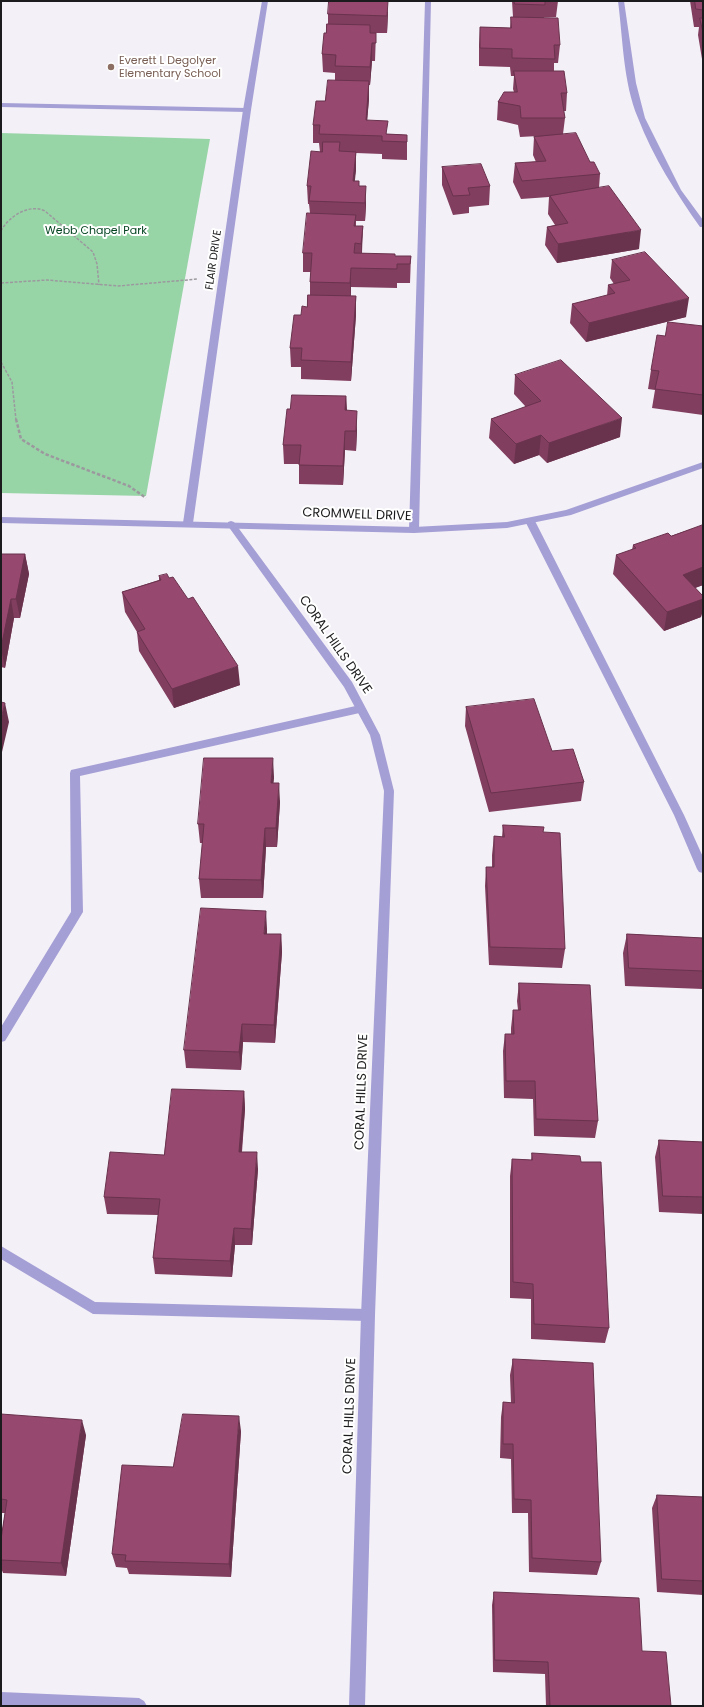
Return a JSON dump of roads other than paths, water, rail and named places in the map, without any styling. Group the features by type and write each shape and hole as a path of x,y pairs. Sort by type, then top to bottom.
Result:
{"street":[{"name":"FLAIR DRIVE","path":"188,524 247,110 265,1"},
{"path":"414,530 428,1"},
{"path":"621,1 632,83 641,118 677,190 703,225"},
{"path":"1,105 247,110"},
{"name":"CROMWELL DRIVE","path":"1,520 231,524 414,530 507,525 568,513 703,465"},
{"path":"530,521 679,815 703,869"},
{"name":"CORAL HILLS DRIVE","path":"231,524 348,685 375,735 389,792 368,1315 357,1706"},
{"path":"1,1037 77,912 75,774 360,709"},
{"path":"1,1252 93,1308 368,1315"},
{"path":"1,1700 139,1706"}],"place":[{"name":"Everett L Degolyer Elementary School","path":"111,67"}],"park label":[{"name":"Webb Chapel Park","path":"96,231"}]}
